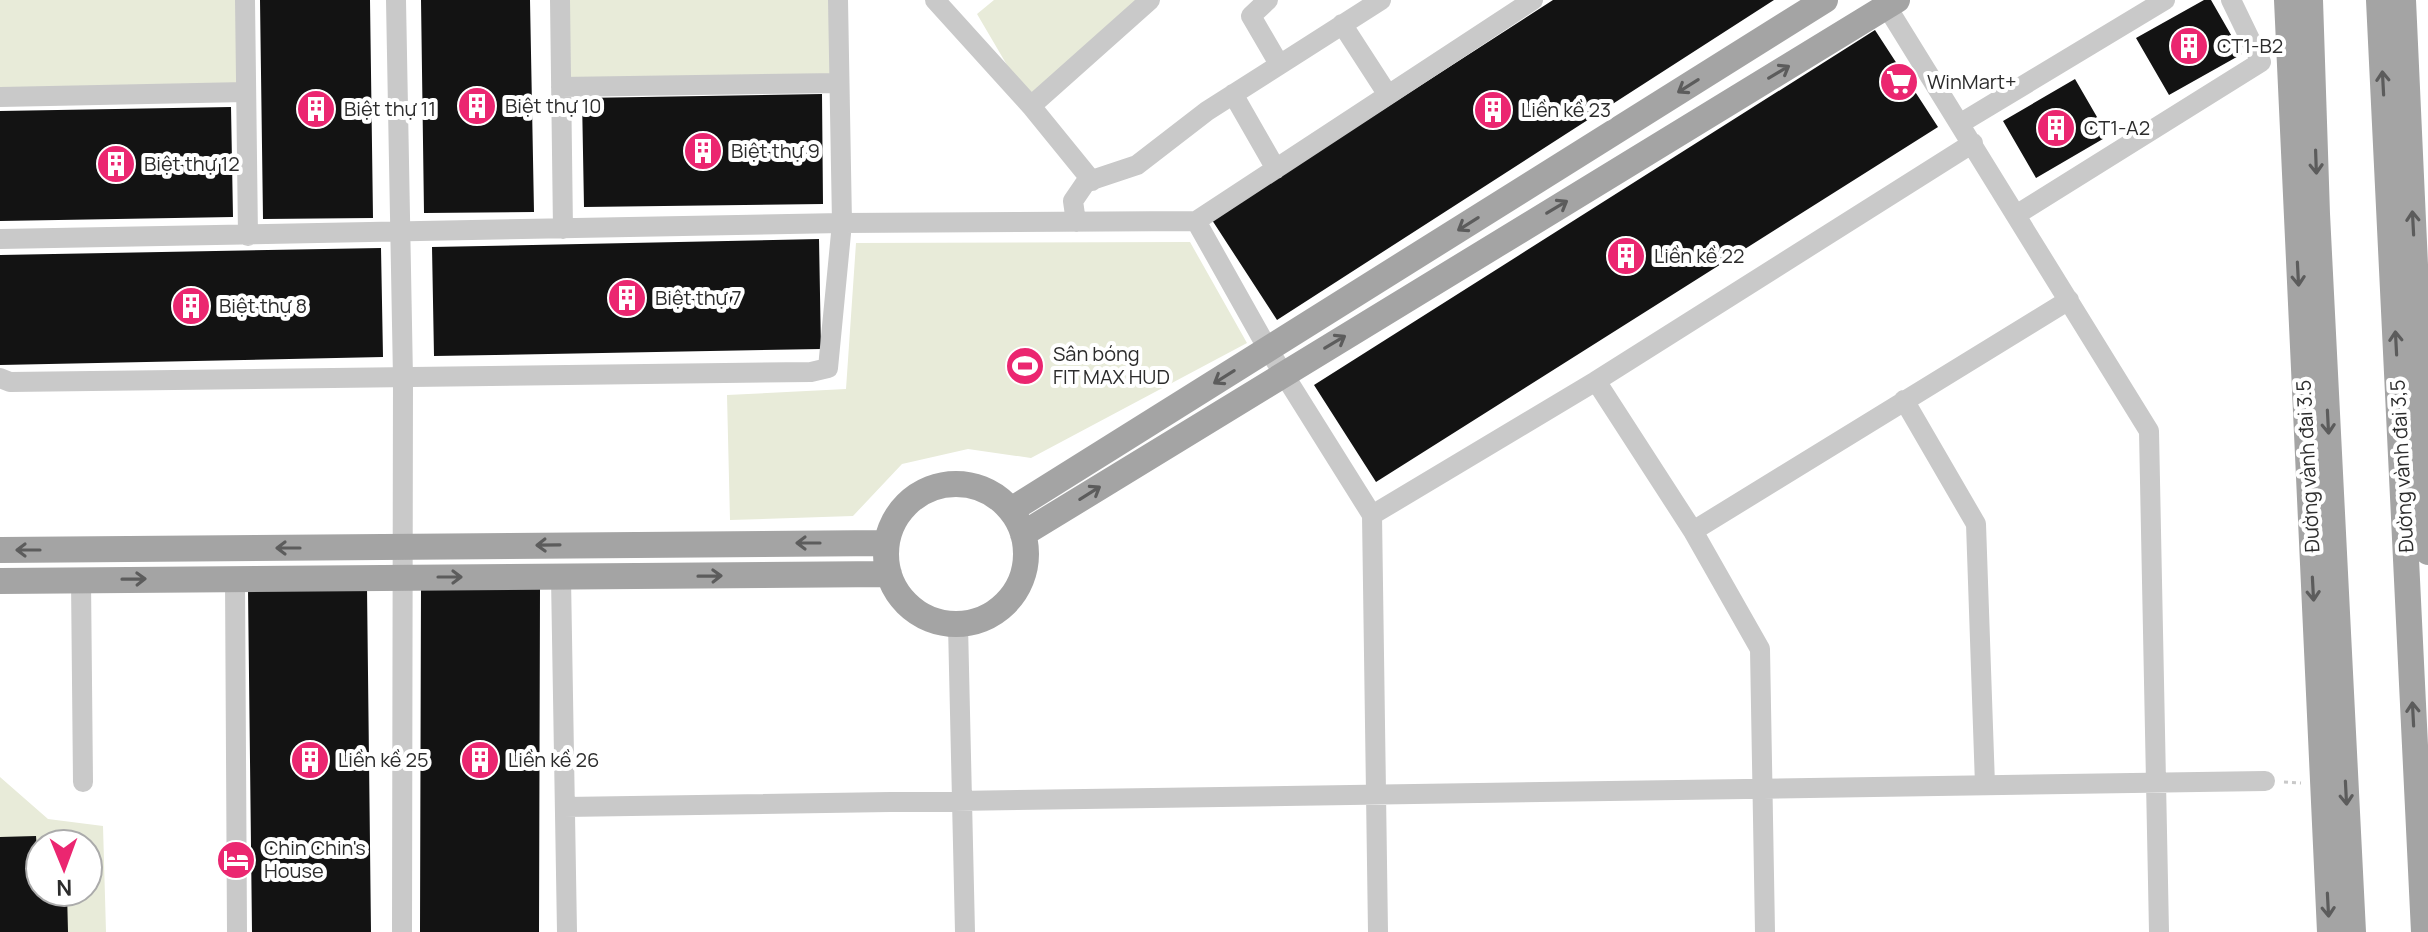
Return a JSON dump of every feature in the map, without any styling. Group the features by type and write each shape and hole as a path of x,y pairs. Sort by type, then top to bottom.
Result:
{"main road":[{"path":"1011,510 1825,0"},
{"name":"Đường vành đai 3.5","path":"2287,0 2330,932"},
{"path":"2310,0 2317,214 2353,932"},
{"name":"Đường vành đai 3,5","path":"2379,0 2424,932"},
{"path":"2403,0 2428,552"},
{"path":"1023,534 1889,2"},
{"path":"939,486 979,488 1011,510 1023,534 1027,551 1024,573 1015,593 990,615 958,625 937,622 918,614 902,600 889,574 886,543 893,523 904,506 920,494 939,486"},
{"path":"0,550 886,543"},
{"path":"0,581 889,574"}],"street":[{"path":"245,0 248,236"},
{"path":"396,0 403,378 402,932"},
{"path":"560,0 563,229"},
{"path":"935,0 1031,106 1092,181"},
{"path":"1031,106 1150,0"},
{"path":"1268,0 1251,16 1279,64"},
{"path":"1076,222 1073,212 1076,192 1092,181 1137,165 1233,94 1381,0"},
{"path":"0,239 842,223 1196,221 1533,0"},
{"path":"1961,123 2165,0"},
{"path":"2016,215 2261,62 2231,0"},
{"path":"1889,2 2149,431 2159,932"},
{"path":"0,378 10,382 403,378 795,372 828,368 842,223 839,83 842,4"},
{"path":"1342,24 1388,95"},
{"path":"561,87 839,83"},
{"path":"0,97 246,92"},
{"path":"1233,94 1276,169"},
{"path":"1372,515 1596,381 1973,143"},
{"path":"1196,221 1268,349 1372,515 1378,932"},
{"path":"1693,531 2069,300"},
{"path":"1596,381 1693,531 1760,649 1765,932"},
{"path":"1904,400 1976,524 1985,785"},
{"path":"235,578 237,932"},
{"path":"561,578 567,932"},
{"path":"81,580 83,782"},
{"path":"958,625 965,932"},
{"path":"565,807 2265,781"}],"path":[{"path":"2265,781 2323,784"}],"green space":[{"path":"0,0 245,0 246,92 0,97"},
{"path":"560,0 838,0 839,83 561,87"},
{"path":"994,0 1150,0 1031,106 977,14"},
{"name":"Sân bóng FIT MAX HUD","path":"1190,242 1247,343 1031,458 968,449 902,464 853,516 730,520 727,395 846,389 856,243"},
{"path":"0,777 48,819 103,826 24,828 24,908 104,908 104,861 106,932 0,932"}],"building":[{"name":"Biệt thự 11","path":"260,0 370,0 373,218 263,219"},
{"name":"Biệt thự 10","path":"421,0 530,0 534,212 424,213"},
{"name":"Liền kề 23","path":"1553,0 1774,0 1277,320 1212,220"},
{"name":"CT1-B2","path":"2204,0 2211,0 2242,54 2169,95 2136,38"},
{"name":"Liền kề 22","path":"1875,30 1938,127 1376,482 1314,385"},
{"name":"CT1-A2","path":"2075,79 2108,136 2036,178 2003,121"},
{"name":"Biệt thự 9","path":"822,94 823,204 584,207 582,98"},
{"name":"Biệt thự 12","path":"231,107 233,217 0,221 0,111"},
{"name":"Biệt thự 7","path":"819,239 821,349 434,356 432,247"},
{"name":"Biệt thự 8","path":"381,248 383,357 0,365 0,255"},
{"name":"Liền kề 25","path":"367,587 371,932 252,932 248,589"},
{"name":"Liền kề 26","path":"421,588 540,588 539,932 420,932"},
{"path":"24,836 24,908 67,908 68,932 0,932 0,837"}],"place":[{"name":"CT1-B2","path":"2189,46"},
{"name":"WinMart+","path":"1899,82"},
{"name":"Biệt thự 10","path":"477,106"},
{"name":"Biệt thự 11","path":"316,109"},
{"name":"Liền kề 23","path":"1493,110"},
{"name":"CT1-A2","path":"2056,128"},
{"name":"Biệt thự 9","path":"703,151"},
{"name":"Biệt thự 12","path":"116,164"},
{"name":"Liền kề 22","path":"1626,256"},
{"name":"Biệt thự 7","path":"627,298"},
{"name":"Biệt thự 8","path":"191,306"},
{"name":"Sân bóng FIT MAX HUD","path":"1025,366"},
{"name":"Liền kề 25","path":"310,760"},
{"name":"Liền kề 26","path":"480,760"},
{"name":"Chin Chin's House","path":"236,860"}]}
